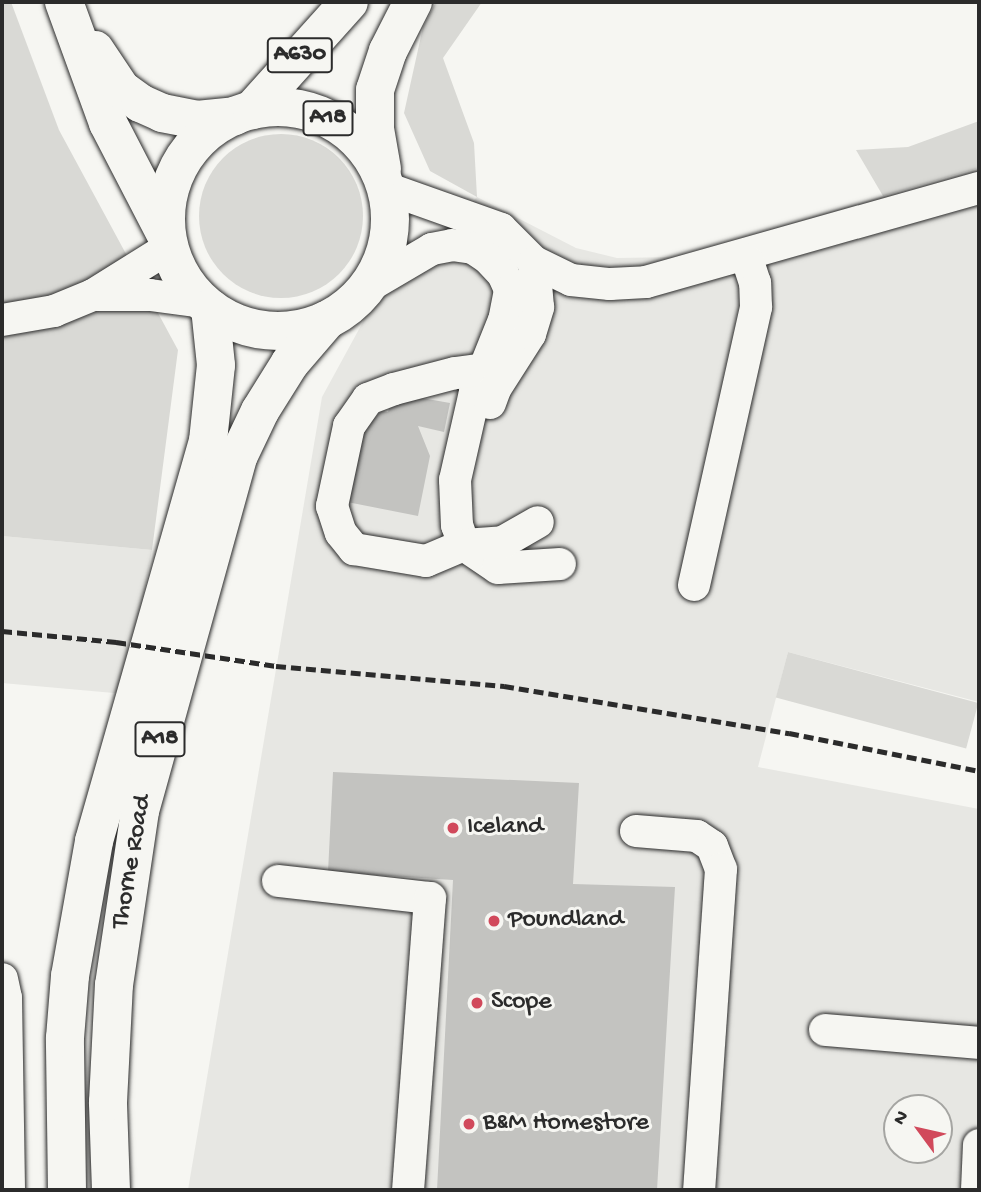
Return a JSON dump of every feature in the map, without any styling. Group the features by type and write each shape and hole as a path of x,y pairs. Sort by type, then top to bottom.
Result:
{"main road":[{"name":"A630","path":"244,113 349,2"},
{"path":"385,183 375,129 376,90 388,51 413,2"},
{"name":"A18","path":"65,3 121,89 140,103 162,113 197,120 274,107 303,109 329,119 354,136 370,153 385,183 390,203 386,252 369,286 327,320 306,328 267,331 229,320 206,305 180,275 169,242 108,123 65,3"},
{"name":"A18","path":"169,242 166,211 173,182 190,150 210,130 244,113"},
{"name":"Thorne Road","path":"67,1190 65,1038 70,976 94,841 208,441 216,365 206,305"},
{"name":"Thorne Road","path":"111,1190 108,1102 114,985 140,811 239,455 260,411 290,363 327,320"}],"street":[{"path":"385,183 501,229 538,307 530,334 495,389 487,413 466,501 462,525 464,545"},
{"path":"740,257 979,188"},
{"path":"2,320 54,311 93,295 169,242"},
{"path":"369,286 432,249 452,245 473,248 488,258 503,274 526,280 571,280 610,284 646,282 732,256 748,261 755,283 755,315 694,585"},
{"path":"526,280 501,329 475,392 455,480 457,524 464,545 498,568 507,570 560,564"},
{"path":"93,295 150,295 206,305"},
{"path":"485,369 455,373 394,389 368,399 349,426 332,506 341,533 354,549 426,561 464,545 503,542 538,522"},
{"path":"636,831 697,836 712,846 721,869 699,1190"},
{"path":"278,881 430,898 408,1190"},
{"path":"2,978 6,998 9,1190"},
{"path":"825,1030 979,1043"},
{"path":"977,1190 979,1145"}],"shaded area":[{"path":"2,2 11,2 59,130 178,350 152,550 2,536"},
{"path":"436,2 482,2 443,58 474,143 477,197 430,171 404,113 423,27"},
{"path":"979,121 979,168 883,196 856,150 908,147"},
{"path":"281,134 312,140 339,158 357,185 363,216 357,247 339,274 312,292 281,298 250,292 223,274 205,247 199,216 205,185 223,158 250,140"},
{"path":"979,168 979,702 788,652 758,767 979,809 979,1190 188,1190 322,397 370,309 477,197 576,248 617,258 676,257"},
{"path":"2,536 152,550 125,694 2,683"},
{"path":"788,652 978,703 966,748 776,697"}],"building":[{"path":"416,397 450,403 444,432 418,426 430,456 418,516 337,500 350,441 382,411 388,412 392,398"},
{"path":"333,772 579,783 573,884 675,887 657,1190 437,1190 453,880 328,872"}],"railway":[{"path":"2,631 116,642 276,666 504,686 789,733 979,771"}],"place":[{"name":"Iceland","path":"453,828"},
{"name":"Poundland","path":"494,921"},
{"name":"Scope","path":"477,1003"},
{"name":"B&M Homestore","path":"469,1124"}]}
